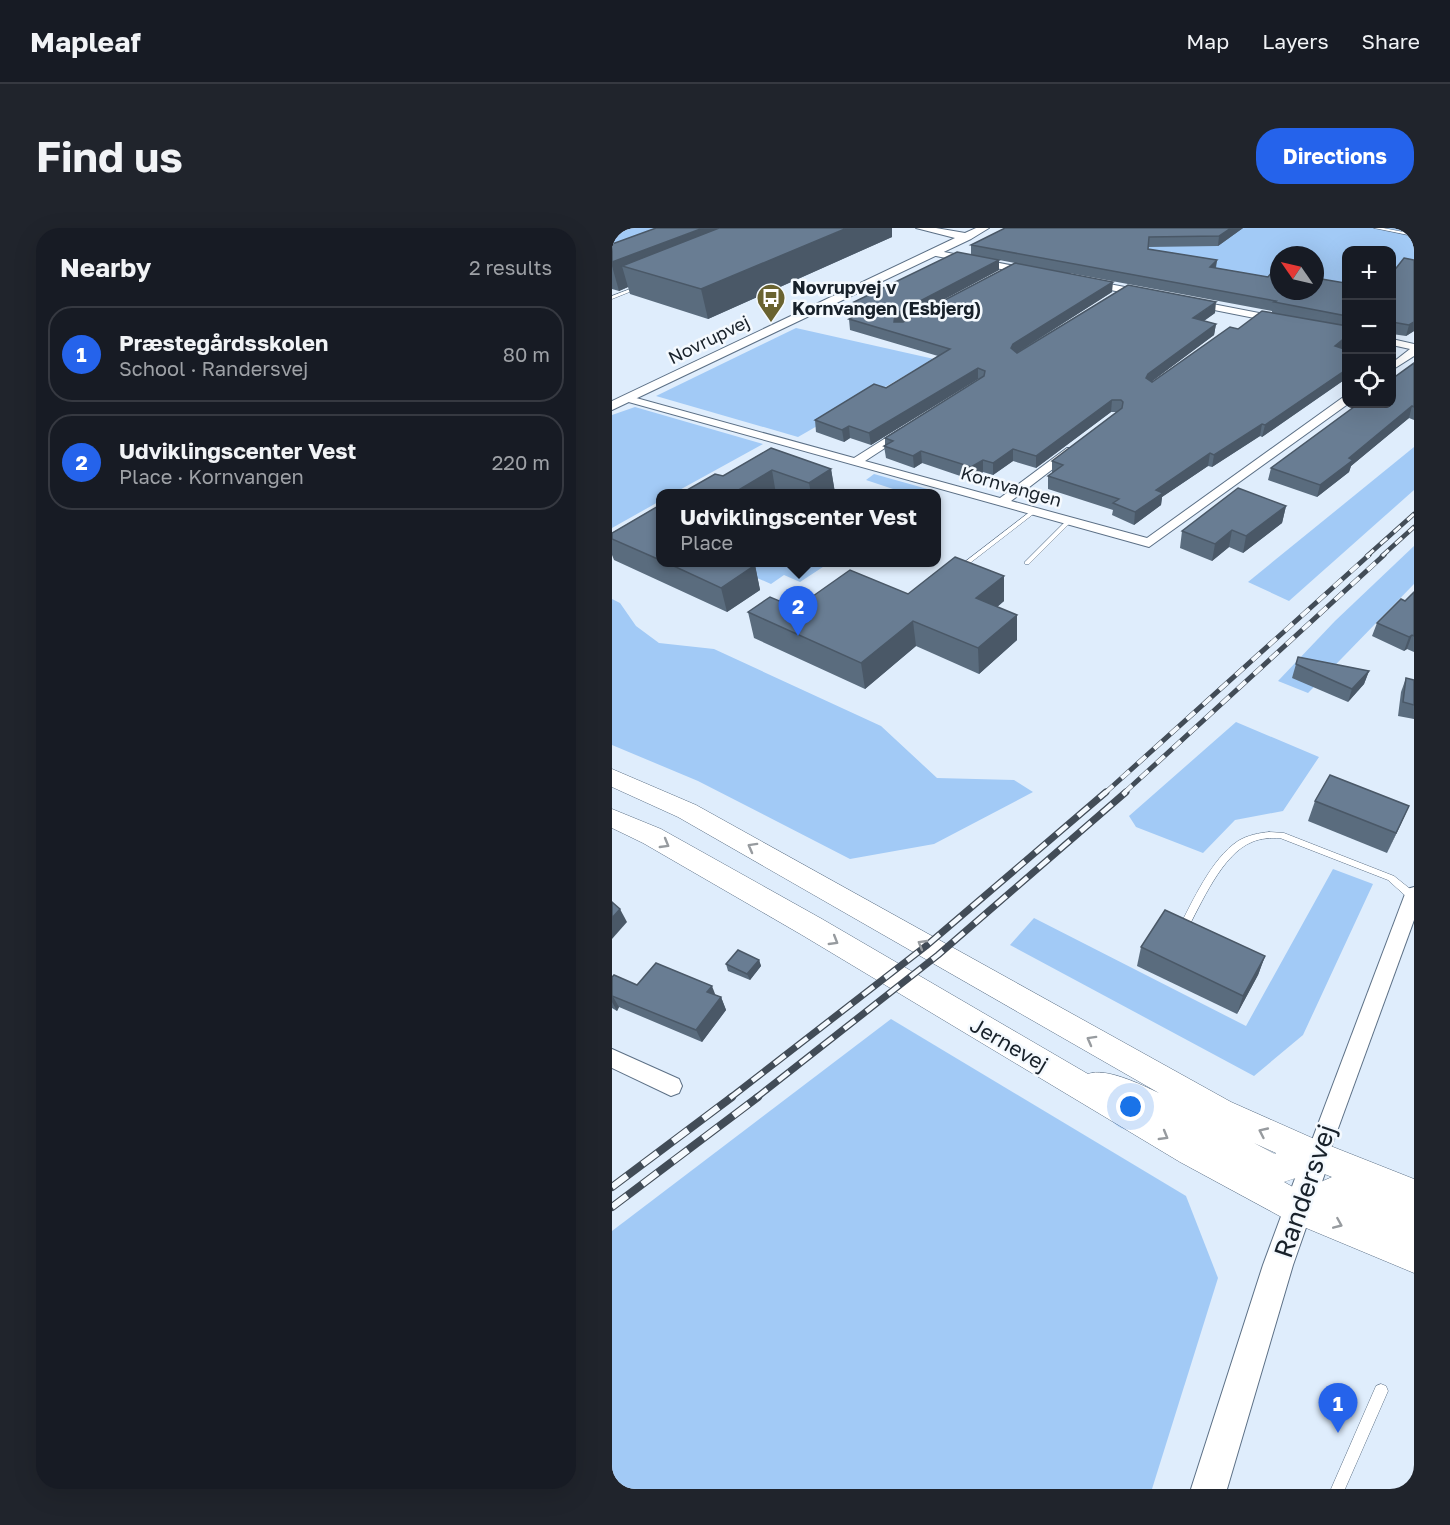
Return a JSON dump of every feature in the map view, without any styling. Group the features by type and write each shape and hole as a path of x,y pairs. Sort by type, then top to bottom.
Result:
{"main road":[{"name":"Jernevej","path":"612,777 687,811 1220,1112 1317,1156 1414,1195"},
{"name":"Jernevej","path":"612,818 652,836 802,921 1191,1151 1299,1208 1414,1256"},
{"path":"1058,1074 1132,1095 1273,1170 1317,1156"},
{"path":"1299,1208 1338,1191 1414,1222"}],"street":[{"path":"921,228 967,237"},
{"name":"Novrupvej","path":"612,406 984,228"},
{"path":"934,253 1035,273"},
{"path":"1002,274 1013,269"},
{"path":"1081,282 1160,297"},
{"path":"1116,297 1126,290"},
{"path":"1182,301 1246,318 1293,323"},
{"path":"1396,343 1414,349"},
{"path":"1396,364 1414,349"},
{"name":"Kornvangen","path":"629,399 1149,543 1342,404"},
{"path":"855,462 912,426"},
{"path":"1001,503 1080,443"},
{"name":"Randersvej","path":"1209,1489 1278,1266 1413,895"},
{"path":"612,1058 671,1086"}],"lane":[{"path":"1376,228 1414,235"},
{"path":"612,298 650,283"},
{"path":"949,576 1034,512"},
{"path":"1027,563 1068,522"},
{"name":"Randersvej","path":"1181,931 1216,873 1237,846 1267,835 1281,835 1391,878 1413,895"},
{"path":"1338,1489 1381,1390"}],"shaded area":[{"path":"612,228 702,228 612,262"},
{"path":"1021,228 1414,228 1414,314 1396,311 1396,246 1342,246 1342,301 1324,294 1324,246 1270,246 1270,287"},
{"path":"796,328 934,359 798,437 656,396"},
{"path":"635,407 763,444 681,489 656,489 656,503 612,528 612,415"},
{"path":"1414,447 1414,490 1289,601 1248,582"},
{"path":"874,474 927,489 893,489 866,480"},
{"path":"1414,546 1414,584 1308,693 1278,681 1335,621"},
{"path":"748,567 823,567 800,582 784,575 771,584 741,571"},
{"path":"612,599 620,603 636,626 659,643 714,649 881,726 937,778 1014,780 1033,792 934,844 850,859 698,781 612,745"},
{"path":"1236,722 1319,757 1283,811 1235,820 1203,853 1136,827 1129,816"},
{"path":"1333,869 1373,884 1303,1035 1254,1076 1010,945 1034,918 1246,1026"},
{"path":"891,1019 1186,1196 1218,1278 1152,1489 612,1489 612,1231"}],"building":[{"path":"656,228 703,228 612,262 612,244"},
{"path":"719,228 847,228 701,289 622,266"},
{"path":"1005,228 1231,228 1219,236 1149,237 1148,249 1217,260 1210,267 1268,277 1270,274 1270,300 971,245"},
{"path":"957,252 999,260 895,314 894,322 903,322 1015,263 1113,282 1013,344 1011,348 1017,353 1128,285 1216,302 1193,318 1216,324 1148,374 1146,378 1152,382 1230,327 1238,329 1262,311 1342,325 1342,340 1335,346 1342,348 1342,372 1265,425 1262,424 1214,455 1210,453 1156,490 1163,493 1135,512 1113,503 1119,499 1048,476 1063,465 1052,461 1122,408 1121,400 1112,400 1036,456 1013,449 993,463 983,460 971,467 921,451 913,456 884,446 893,441 885,438 984,376 985,371 978,368 869,433 849,426 842,430 815,420 874,384 886,388 950,349 849,319 865,311 858,308 863,306 854,302"},
{"path":"1404,258 1414,260 1414,322 1409,325 1396,323 1396,268"},
{"path":"1324,280 1342,282 1342,315 1274,302 1276,301 1271,300 1324,300"},
{"path":"1414,363 1414,407 1412,406 1349,458 1353,460 1320,485 1271,468 1353,408 1396,408 1396,376"},
{"path":"771,448 831,469 809,483 772,470 740,489 689,489 715,474 723,476"},
{"path":"1238,488 1286,506 1246,536 1232,530 1215,544 1182,531"},
{"path":"656,507 656,558 612,539 612,533"},
{"path":"955,557 1004,576 976,598 1017,615 978,648 913,621 861,663 748,612 770,597 796,608 850,570 908,594"},
{"path":"676,567 752,567 721,588"},
{"path":"1414,592 1414,636 1409,637 1377,623 1401,599 1405,601"},
{"path":"1298,657 1369,671 1352,689 1296,664"},
{"path":"1406,678 1414,680 1414,705 1403,702"},
{"path":"1330,775 1409,806 1396,833 1315,801"},
{"path":"612,902 620,909 612,918"},
{"path":"1165,910 1265,956 1243,996 1141,947"},
{"path":"738,950 759,960 747,974 726,964"},
{"path":"656,963 712,986 707,992 721,997 696,1030 612,996 612,977 614,975 637,985"}],"railway":[{"path":"1367,556 1414,514"},
{"path":"1382,556 1414,527"},
{"path":"1105,793 1369,555"},
{"path":"1124,793 1384,555"},
{"path":"730,1098 926,946 1106,792"},
{"path":"756,1098 938,955 1126,792"},
{"path":"612,1187 732,1097"},
{"path":"612,1207 758,1097"}],"place":[{"name":"Novrupvej v Kornvangen (Esbjerg)","path":"771,324"},
{"name":"Udviklingscenter Vest","path":"798,636"},
{"name":"Præstegårdsskolen","path":"1338,1433"}]}
